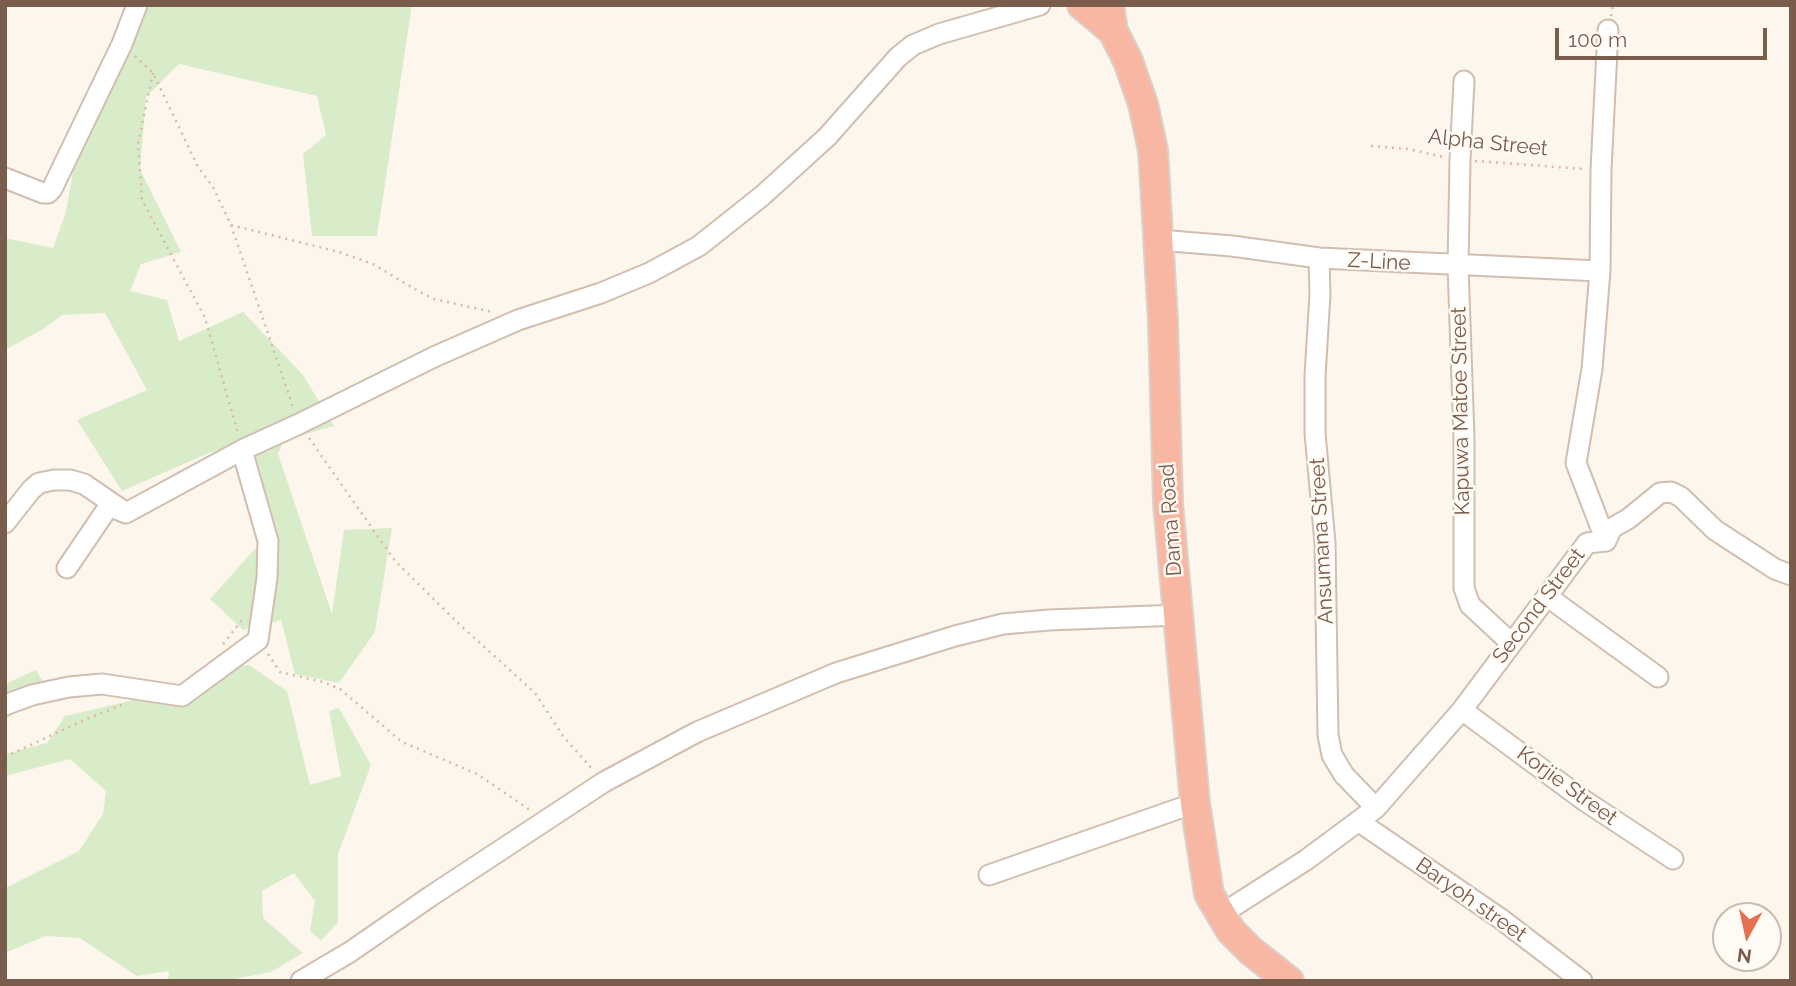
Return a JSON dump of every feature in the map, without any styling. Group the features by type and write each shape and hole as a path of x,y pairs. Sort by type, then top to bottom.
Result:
{"highway":[{"path":"1082,5 1111,18"},
{"name":"Dama Road","path":"1111,18 1143,103 1153,150 1159,240 1168,503 1195,803 1209,894 1220,915 1277,978"}],"street":[{"path":"5,178 43,193 52,189 122,44 137,5"},
{"path":"126,513 242,450 434,357 518,320 601,293 698,246 762,196 827,137 898,57 913,45 939,34 1040,5"},
{"name":"Second Street","path":"1220,915 1276,881 1376,807 1462,710 1587,543 1606,541 1576,463 1592,369 1600,271 1601,170 1608,30"},
{"name":"Kapuwa Matoe Street","path":"1464,81 1458,266 1464,438 1464,588 1471,605 1511,643"},
{"name":"Z-Line","path":"1159,240 1232,246 1320,258 1600,271"},
{"name":"Ansumana Street","path":"1320,258 1315,433 1325,542 1328,735 1332,755 1344,775 1376,807"},
{"path":"5,705 32,695 69,687 102,684 182,696 258,640 267,578 268,541 242,450"},
{"path":"5,523 31,490 39,483 54,480 70,480 84,484 126,513"},
{"path":"1606,541 1612,528 1628,519 1660,493 1671,492 1681,497 1715,530 1775,569 1791,575"},
{"path":"67,568 109,506 126,513"},
{"path":"1548,597 1658,677"},
{"path":"308,979 604,782 697,732 836,673 1003,624 1179,615"},
{"name":"Korjie Street","path":"1462,710 1585,801 1674,859"},
{"path":"989,875 1195,803"},
{"name":"Baryoh street","path":"1358,821 1501,919 1582,981"}],"path":[{"path":"122,44 153,74 198,167 213,187 231,225 299,424 395,561 535,693 563,736 604,782"},
{"path":"153,74 138,144 142,200 205,318 242,450"},
{"name":"Alpha Street","path":"1371,146 1408,149 1460,160 1601,170"},
{"path":"231,225 339,252 373,264 434,299 461,303 518,320"},
{"path":"216,653 243,620"},
{"path":"258,640 280,672 323,682 340,689 402,742 477,774 547,820"},
{"path":"5,757 84,720 135,700"}],"green space":[{"path":"141,5 412,5 377,236 312,236 303,154 326,135 317,96 179,64 146,97 140,169 181,252 141,264 130,291 167,300 179,341 243,312 303,375 334,426 284,440 278,454 332,614 344,530 392,528 375,632 339,683 295,674 281,620 243,630 210,599 270,532 245,442 209,453 122,491 77,420 147,390 105,313 62,315 5,350 5,238 53,248 66,212 76,155"},
{"path":"249,665 287,691 310,785 341,776 329,711 339,708 371,765 338,854 338,922 321,941 310,931 315,901 294,873 262,891 263,918 303,953 271,972 224,981 168,981 169,971 137,976 80,938 45,936 5,953 5,888 79,851 103,814 106,791 70,759 5,776 5,754 47,743 65,716 164,693 214,669"},
{"path":"36,670 54,700 20,709 5,720 5,684"}]}
